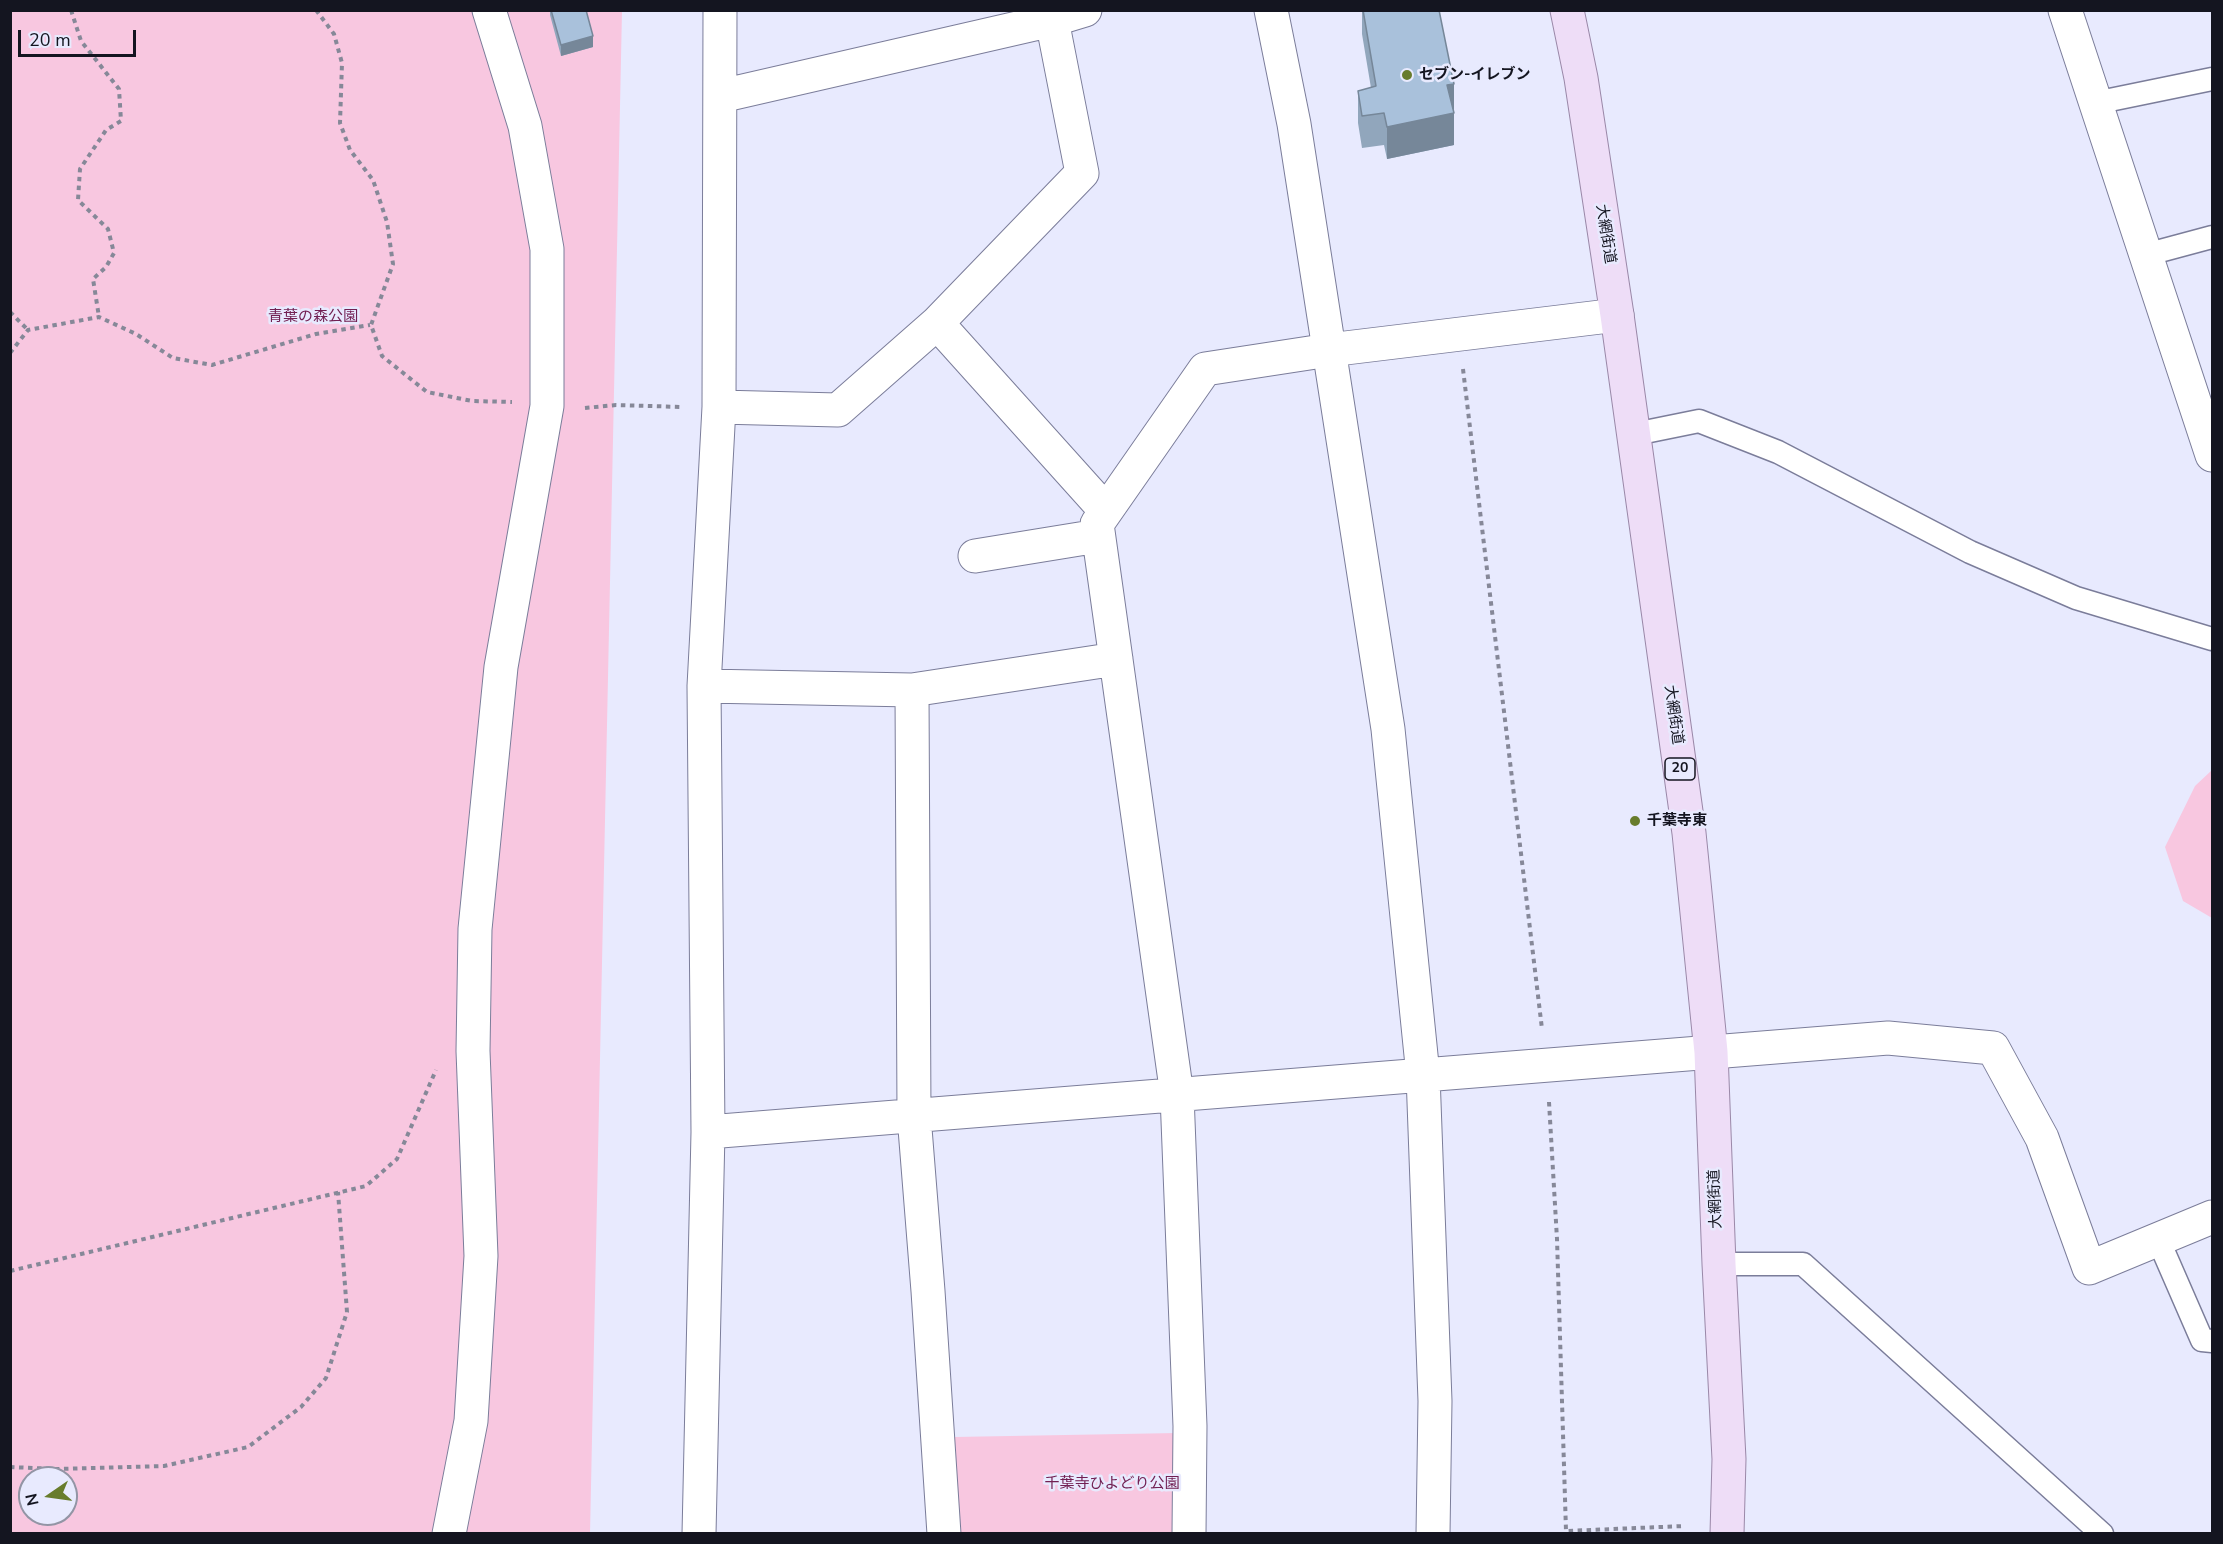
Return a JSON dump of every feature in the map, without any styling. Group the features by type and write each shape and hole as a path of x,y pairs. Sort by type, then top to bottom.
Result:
{"main road":[{"name":"大網街道","path":"1567,10 1581,78 1635,434 1689,833 1712,1052 1719,1264 1729,1459 1727,1533"}],"street":[{"path":"449,1533 471,1421 481,1256 473,1051 475,929 501,667 547,406 547,249 525,126 489,10"},
{"path":"699,1533 708,1132 704,686 719,407 720,10"},
{"path":"721,96 1052,20 1085,10"},
{"path":"1271,10 1294,124 1388,729 1423,1076 1435,1401 1433,1533"},
{"path":"2065,10 2212,455"},
{"path":"719,407 838,410 937,323 1082,173 1052,20"},
{"path":"975,556 1102,523 1205,369 1329,350 1617,315"},
{"path":"937,323 1102,523 1116,659 1177,1095 1190,1426 1189,1533"},
{"path":"704,686 912,690 1116,659"},
{"path":"912,690 914,1116 944,1533"},
{"path":"708,1132 1888,1038 1993,1048 2042,1138 2089,1268 2212,1217"}],"lane":[{"path":"2096,103 2212,79"},
{"path":"2145,255 2212,237"},
{"path":"1635,434 1699,421 1778,452 1970,552 2076,598 2212,639"},
{"path":"2158,1239 2202,1340 2212,1341"},
{"path":"1719,1264 1803,1264 2102,1533"}],"path":[{"path":"71,10 81,40 119,89 121,121 106,129 80,169 78,200 108,228 114,253 106,267 93,279 99,317"},
{"path":"315,10 334,34 342,63 340,123 350,150 373,180 387,222 393,264 370,325 382,356 427,392 472,401 514,402 571,410 616,405 719,407"},
{"path":"10,312 28,330"},
{"path":"10,353 28,330 99,317 136,334 173,358 212,365 316,333 370,325"},
{"path":"1458,334 1547,1066 1557,1239 1566,1531 1685,1526"},
{"path":"10,1270 366,1186 397,1159 437,1067 473,1051"},
{"path":"10,1467 56,1470 164,1466 248,1447 301,1407 326,1378 347,1312 338,1192"}],"green space":[{"name":"青葉の森公園","path":"10,11 622,11 590,1533 11,1533"},
{"path":"2212,770 2212,918 2183,901 2165,847 2195,786"},
{"name":"千葉寺ひよどり公園","path":"1177,1433 1177,1533 959,1533 954,1437"}],"building":[{"path":"551,10 586,10 593,36 561,45"},
{"name":"セブン-イレブン","path":"1363,10 1439,10 1454,84 1447,85 1454,113 1387,127 1384,113 1362,116 1358,91 1376,86"}],"place":[{"name":"セブン-イレブン","path":"1407,75"},
{"name":"千葉寺東","path":"1635,821"}]}
